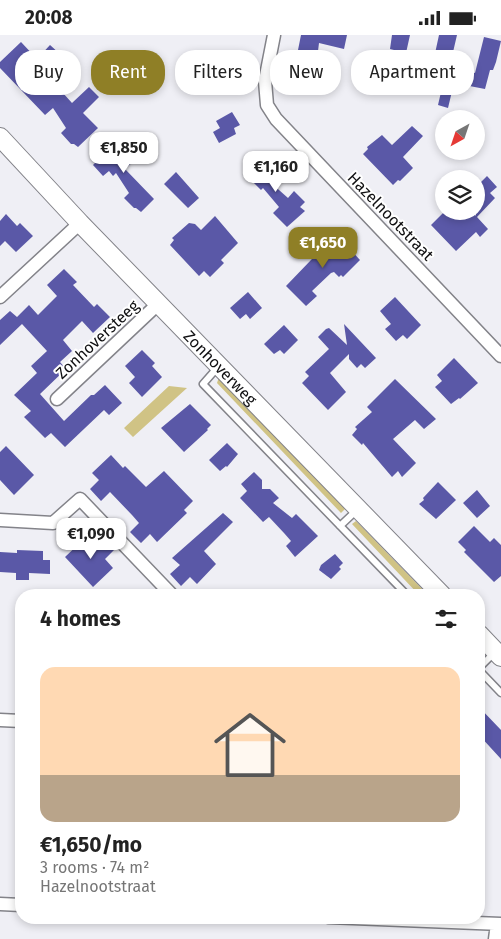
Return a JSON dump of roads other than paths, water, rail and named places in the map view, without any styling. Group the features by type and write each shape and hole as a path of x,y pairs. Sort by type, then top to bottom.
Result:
{"street":[{"name":"Hazelnootstraat","path":"274,35 265,81 268,105 276,119 501,356"},
{"name":"Zonhoverweg","path":"0,137 80,223 436,589"},
{"path":"0,297 80,223"},
{"name":"Zonhoversteeg","path":"57,399 159,303"},
{"path":"2,519 53,523 80,499 166,589"},
{"path":"485,640 498,654"},
{"path":"0,720 15,721"},
{"path":"0,905 15,905"},
{"path":"485,923 499,924 495,939"}],"lane":[{"path":"220,365 203,384 401,589"},
{"path":"340,526 359,509"},
{"path":"485,664 498,654"},
{"path":"485,676 501,693"}]}
